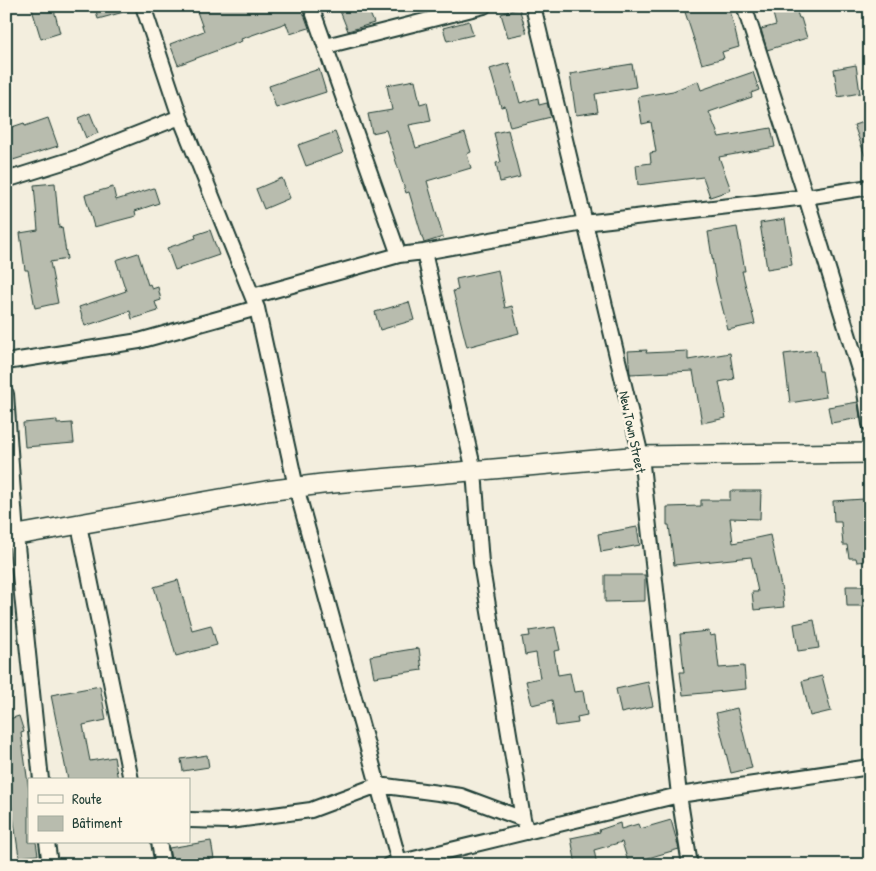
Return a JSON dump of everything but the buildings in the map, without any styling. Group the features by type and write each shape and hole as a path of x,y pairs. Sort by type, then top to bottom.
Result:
{"street":[{"path":"143,6 180,117 255,302 296,487 378,785 396,864 525,825 679,795 870,767"},
{"path":"311,6 399,255"},
{"path":"326,46 484,6"},
{"name":"New Town Street","path":"533,6 641,456 679,795 690,865"},
{"path":"744,6 806,197 864,386 870,424"},
{"path":"6,180 76,158 180,117"},
{"path":"6,362 138,341 399,255 584,223 806,197 870,187"},
{"path":"424,252 474,471 481,563 525,825"},
{"path":"6,394 11,536 41,778"},
{"path":"11,536 296,487 641,456 870,453"},
{"path":"79,525 131,778"},
{"path":"190,820 228,821 311,810 378,785 461,796 525,825"},
{"path":"47,844 50,865"},
{"path":"159,844 163,865"}]}
